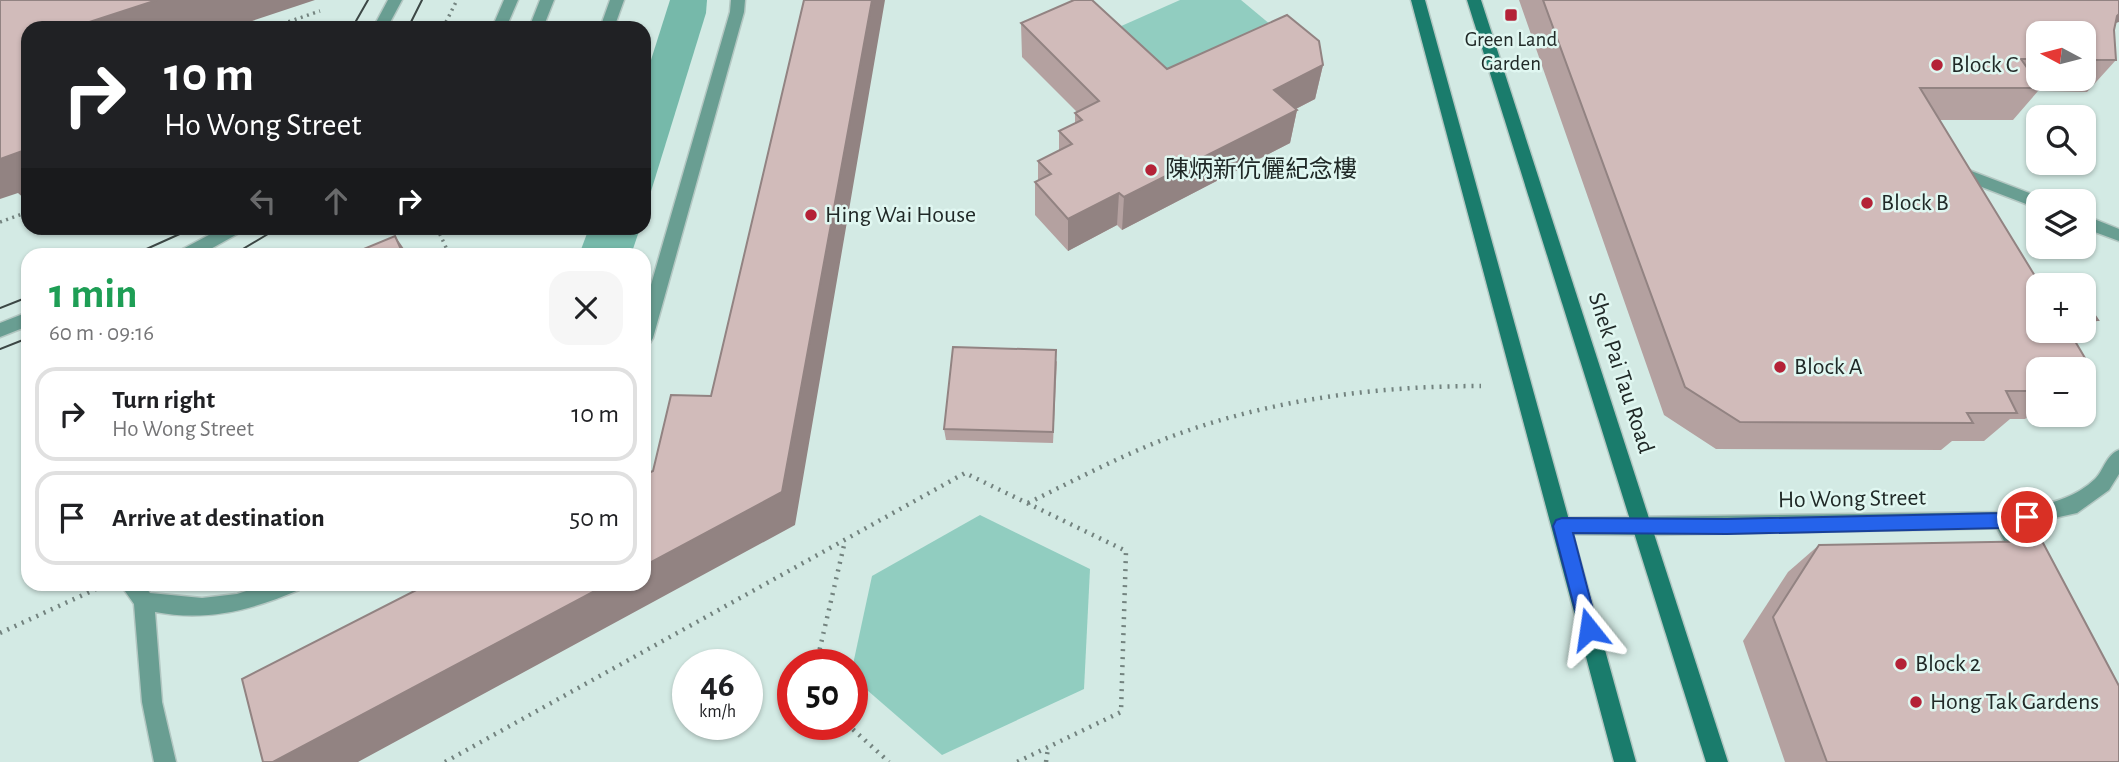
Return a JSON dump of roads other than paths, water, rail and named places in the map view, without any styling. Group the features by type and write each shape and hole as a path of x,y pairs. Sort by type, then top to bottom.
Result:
{"main road":[{"path":"1418,0 1625,762"},
{"name":"Shek Pai Tau Road","path":"1475,0 1717,762"}],"street":[{"path":"384,21 395,0"},
{"path":"502,21 511,0"},
{"path":"539,21 547,0"},
{"path":"610,21 617,0"},
{"path":"651,313 737,12 738,0"},
{"path":"1966,175 2026,199"},
{"path":"2096,226 2119,235"},
{"path":"198,248 222,235"},
{"path":"0,330 21,322"},
{"name":"Ho Wong Street","path":"1562,526 1643,527 2003,520 2046,514 2070,507 2102,484 2119,458"},
{"path":"2003,520 2034,578"},
{"path":"136,591 144,601 152,702 165,762"},
{"path":"144,601 177,609 216,608 257,599 276,591"}],"tram line":[{"path":"356,21 368,0"},
{"path":"412,21 422,0"},
{"path":"149,248 178,235"},
{"path":"244,248 266,235"},
{"path":"0,308 21,300"},
{"path":"0,349 21,341"}],"place":[{"name":"Green Land Garden","path":"1511,15"},
{"name":"Block C","path":"1937,65"},
{"name":"陳炳新伉儷紀念樓","path":"1151,170"},
{"name":"Block B","path":"1867,203"},
{"name":"Hing Wai House","path":"811,215"},
{"name":"Block A","path":"1780,367"},
{"name":"Block 2","path":"1901,664"},
{"name":"Hong Tak Gardens","path":"1916,702"}]}
